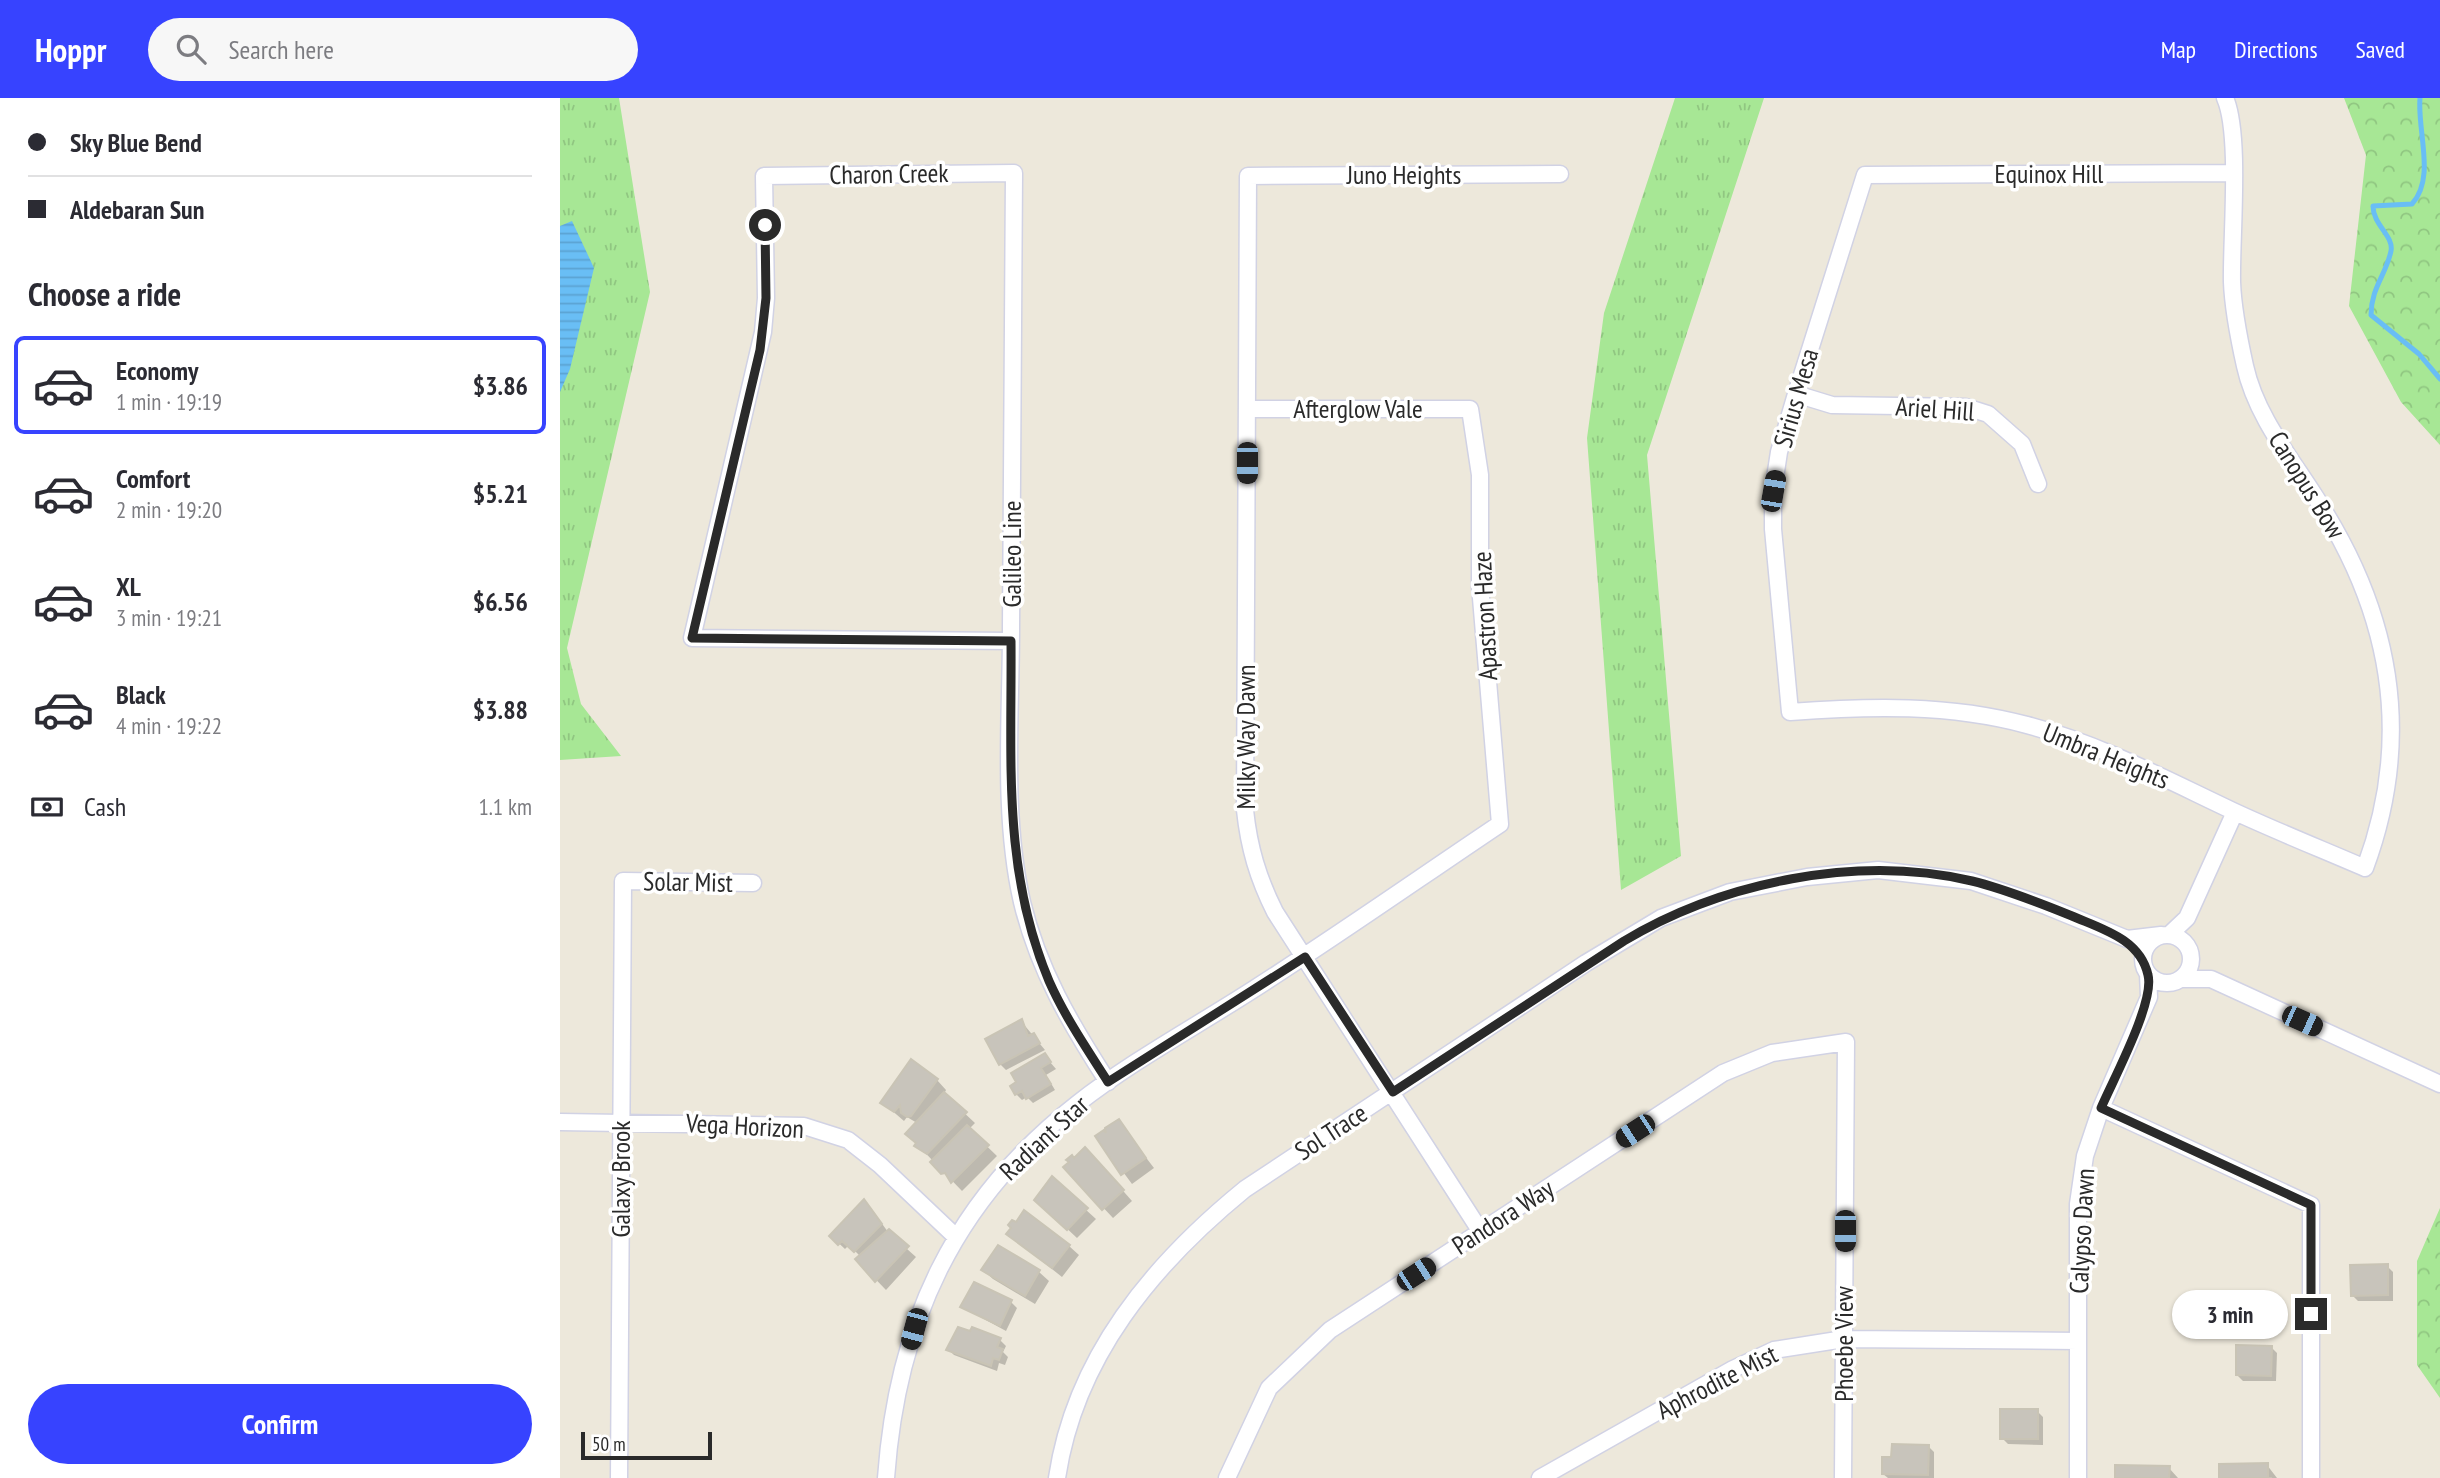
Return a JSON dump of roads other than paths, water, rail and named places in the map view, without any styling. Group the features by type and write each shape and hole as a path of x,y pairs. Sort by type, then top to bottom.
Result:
{"street":[{"name":"Canopus Bow","path":"2225,98 2231,110 2232,285 2247,374 2266,421 2347,551 2368,598 2384,651 2391,693 2388,789 2378,832 2365,868"},
{"name":"Charon Creek","path":"1011,641 692,638 763,332 766,298 764,176 1014,173"},
{"name":"Galileo Line","path":"1014,173 1012,825 1023,902 1055,993 1108,1082"},
{"name":"Equinox Hill","path":"1865,175 2232,173"},
{"name":"Juno Heights","path":"1248,176 1560,174"},
{"name":"Sirius Mesa","path":"1790,712 1773,529 1773,491 1779,452 1865,175"},
{"name":"Milky Way Dawn","path":"1248,176 1245,810 1249,849 1259,880 1275,912 1481,1232"},
{"name":"Ariel Hill","path":"1796,394 1832,405 1966,407 1988,414 2022,444 2039,484"},
{"name":"Afterglow Vale","path":"1247,410 1470,409"},
{"name":"Apastron Haze","path":"1470,409 1480,475 1480,586 1500,824"},
{"name":"Umbra Heights","path":"1790,712 1870,706 1920,707 2025,724 2079,739 2235,812 2365,868"},
{"path":"2147,971 2143,959 2148,944 2187,918 2235,812"},
{"name":"Radiant Star","path":"886,1478 891,1424 914,1329 935,1274 955,1236 992,1187 1035,1140 1108,1082 1305,957 1500,824"},
{"name":"Sol Trace","path":"1057,1478 1074,1408 1100,1352 1123,1314 1158,1268 1195,1229 1245,1188 1586,963 1651,925 1730,892 1807,877 1878,870 1971,881 2046,906 2127,939 2165,935"},
{"name":"Solar Mist","path":"623,881 753,883"},
{"name":"Galaxy Brook","path":"619,1478 623,881"},
{"path":"2149,997 2189,970 2187,918"},
{"path":"2165,935 2183,940 2211,979"},
{"path":"2127,939 2155,979 2211,979 2440,1084"},
{"name":"Calypso Dawn","path":"2078,1478 2078,1204 2085,1156 2101,1108 2149,997 2147,971"},
{"name":"Pandora Way","path":"1227,1478 1269,1388 1330,1330 1723,1073 1772,1053 1846,1042"},
{"name":"Phoebe View","path":"1843,1478 1846,1042"},
{"path":"2101,1108 2311,1205 2311,1478"},
{"name":"Vega Horizon","path":"560,1122 766,1123 804,1126 848,1140 880,1165 955,1236"},
{"name":"Aphrodite Mist","path":"1540,1478 1733,1369 1774,1350 1844,1339 2078,1341"}],"water":[{"path":"572,221 594,268 570,369 560,392 560,226"}],"waterway":[{"path":"2420,98 2424,168 2419,193 2412,204 2373,206 2376,219 2389,240 2391,251 2373,297 2371,315 2419,354 2440,379"}]}
